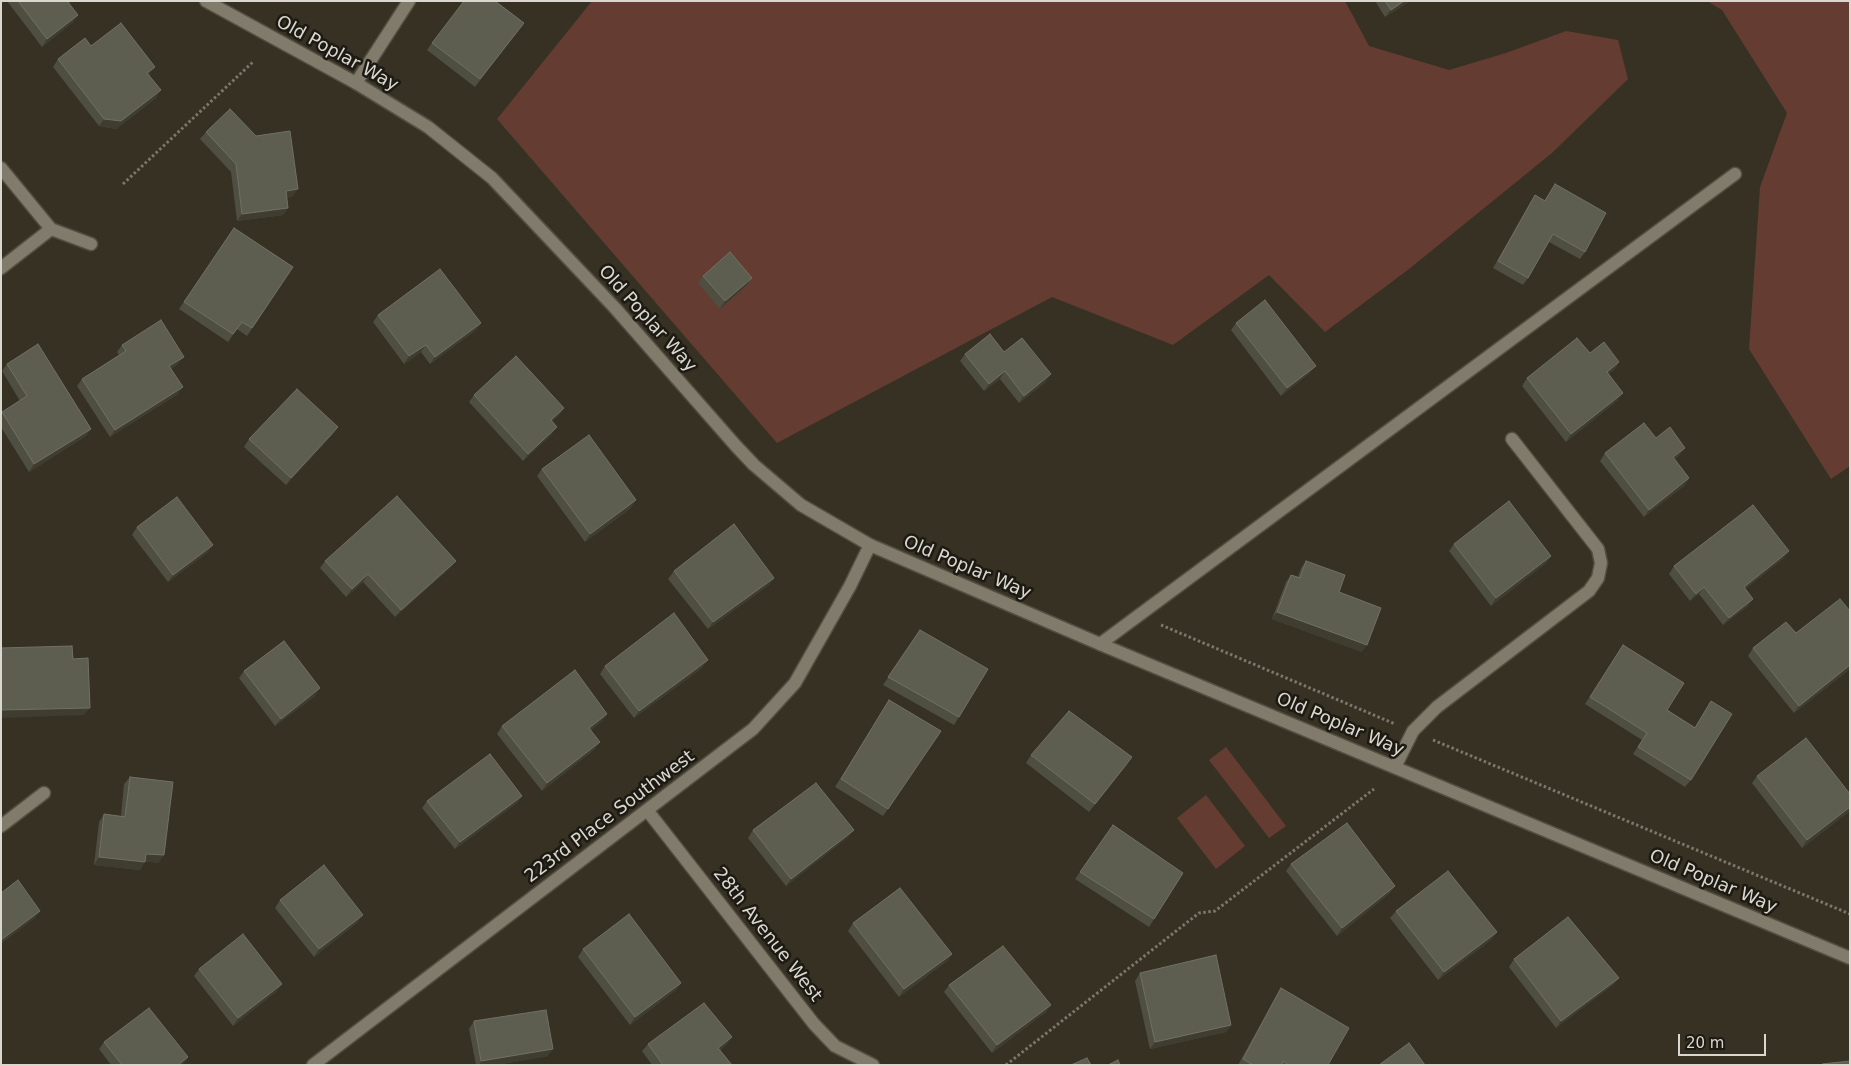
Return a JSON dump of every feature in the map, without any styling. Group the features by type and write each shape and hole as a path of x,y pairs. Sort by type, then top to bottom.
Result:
{"street":[{"name":"Old Poplar Way","path":"206,1 356,83 428,127 492,178 615,308 754,465 801,505 870,545 1100,644 1850,958"},
{"path":"356,83 409,1"},
{"path":"1,168 51,230 92,244"},
{"path":"1100,644 1735,174"},
{"path":"1,268 51,230"},
{"path":"1395,767 1413,731 1436,707 1589,591 1598,578 1601,562 1598,549 1512,439"},
{"name":"223rd Place Southwest","path":"313,1065 753,728 795,684 850,586 870,545"},
{"path":"1,826 44,793"},
{"name":"28th Avenue West","path":"647,810 814,1024 835,1046 873,1065"}],"path":[{"path":"123,184 254,61"},
{"path":"1138,616 1454,750 1850,914"},
{"path":"1006,1065 1199,913 1215,911 1374,789"}],"shaded area":[{"path":"592,1 1345,1 1369,46 1449,70 1506,53 1566,31 1618,40 1628,79 1552,153 1409,269 1325,332 1269,275 1173,345 1052,297 777,443 497,119"},
{"path":"1707,1 1850,1 1850,466 1831,479 1749,349 1760,187 1787,113 1722,10"},
{"path":"1226,747 1286,826 1269,838 1209,760"},
{"path":"1206,795 1245,846 1216,869 1177,818"}],"building":[{"path":"18,1 67,1 78,15 47,39"},
{"path":"464,1 495,1 524,23 480,79 432,43"},
{"path":"1385,1 1404,1 1391,10"},
{"path":"121,23 155,67 147,73 161,90 121,121 104,119 58,59 85,38 91,46"},
{"path":"230,109 256,136 290,131 298,189 286,191 288,208 242,214 236,164 206,132"},
{"path":"1555,184 1606,213 1585,252 1553,234 1528,278 1498,261 1535,195 1545,201"},
{"path":"234,228 293,267 252,328 242,322 233,334 184,302"},
{"path":"730,252 752,278 725,301 703,276"},
{"path":"440,269 481,323 435,357 426,345 409,356 378,315"},
{"path":"1265,300 1316,366 1287,388 1236,323"},
{"path":"161,320 184,357 169,366 183,387 115,430 82,379 126,351 122,345"},
{"path":"990,334 1004,352 1022,338 1051,374 1024,396 1005,371 989,384 965,354"},
{"path":"1577,338 1590,353 1604,342 1619,362 1607,372 1623,393 1571,434 1527,378"},
{"path":"38,344 91,429 34,464 2,412 27,396 7,364"},
{"path":"516,356 564,408 551,420 557,427 528,454 474,395"},
{"path":"297,389 338,427 291,478 249,439"},
{"path":"1644,423 1656,438 1670,427 1685,448 1673,457 1689,478 1649,510 1605,453"},
{"path":"589,435 636,500 590,534 542,469"},
{"path":"397,496 456,561 401,610 368,574 352,589 325,561"},
{"path":"177,497 213,545 173,575 137,527"},
{"path":"1509,501 1551,556 1496,598 1454,544"},
{"path":"1753,505 1789,551 1744,587 1753,599 1729,618 1704,587 1696,594 1674,566"},
{"path":"734,524 774,578 713,622 674,571"},
{"path":"1306,561 1345,575 1339,592 1381,608 1367,645 1277,612 1291,575 1300,578"},
{"path":"1840,599 1850,611 1850,665 1799,706 1753,648 1786,622 1796,633"},
{"path":"674,613 708,660 639,711 605,666"},
{"path":"920,630 988,669 959,717 888,677"},
{"path":"284,641 320,688 281,719 244,671"},
{"path":"1623,645 1684,683 1667,710 1695,728 1711,701 1732,714 1691,780 1638,747 1647,733 1590,697"},
{"path":"72,646 73,659 88,658 90,708 1,710 1,648"},
{"path":"575,670 607,714 589,728 600,742 547,783 502,726"},
{"path":"889,700 941,731 888,809 841,779"},
{"path":"1069,711 1132,757 1095,804 1031,755"},
{"path":"1806,738 1850,794 1850,807 1807,840 1757,776"},
{"path":"490,754 522,796 460,842 427,801"},
{"path":"130,777 173,782 164,855 146,854 145,862 99,857 104,814 125,817"},
{"path":"816,783 854,830 791,879 753,830"},
{"path":"1347,823 1395,886 1342,928 1291,864"},
{"path":"1113,825 1183,873 1154,919 1080,872"},
{"path":"324,865 363,915 319,949 280,900"},
{"path":"1448,871 1497,932 1444,972 1396,911"},
{"path":"18,880 40,911 1,940 1,893"},
{"path":"900,888 952,954 904,989 853,923"},
{"path":"629,914 681,983 635,1017 583,949"},
{"path":"1568,917 1619,978 1561,1021 1514,959"},
{"path":"243,934 282,984 238,1018 199,969"},
{"path":"1003,946 1051,1005 997,1045 949,985"},
{"path":"1216,955 1231,1025 1155,1042 1140,973"},
{"path":"1281,988 1349,1028 1328,1065 1289,1065 1283,1061 1282,1065 1253,1065 1243,1059"},
{"path":"704,1003 732,1037 718,1048 732,1065 663,1065 648,1044"},
{"path":"149,1008 188,1057 178,1065 122,1065 104,1042"},
{"path":"546,1010 553,1049 481,1061 474,1021"},
{"path":"1409,1043 1425,1065 1379,1065"},
{"path":"1087,1058 1091,1065 1071,1065"},
{"path":"1118,1060 1120,1065 1108,1065"},
{"path":"1850,1061 1850,1065 1822,1065 1822,1064"}]}
